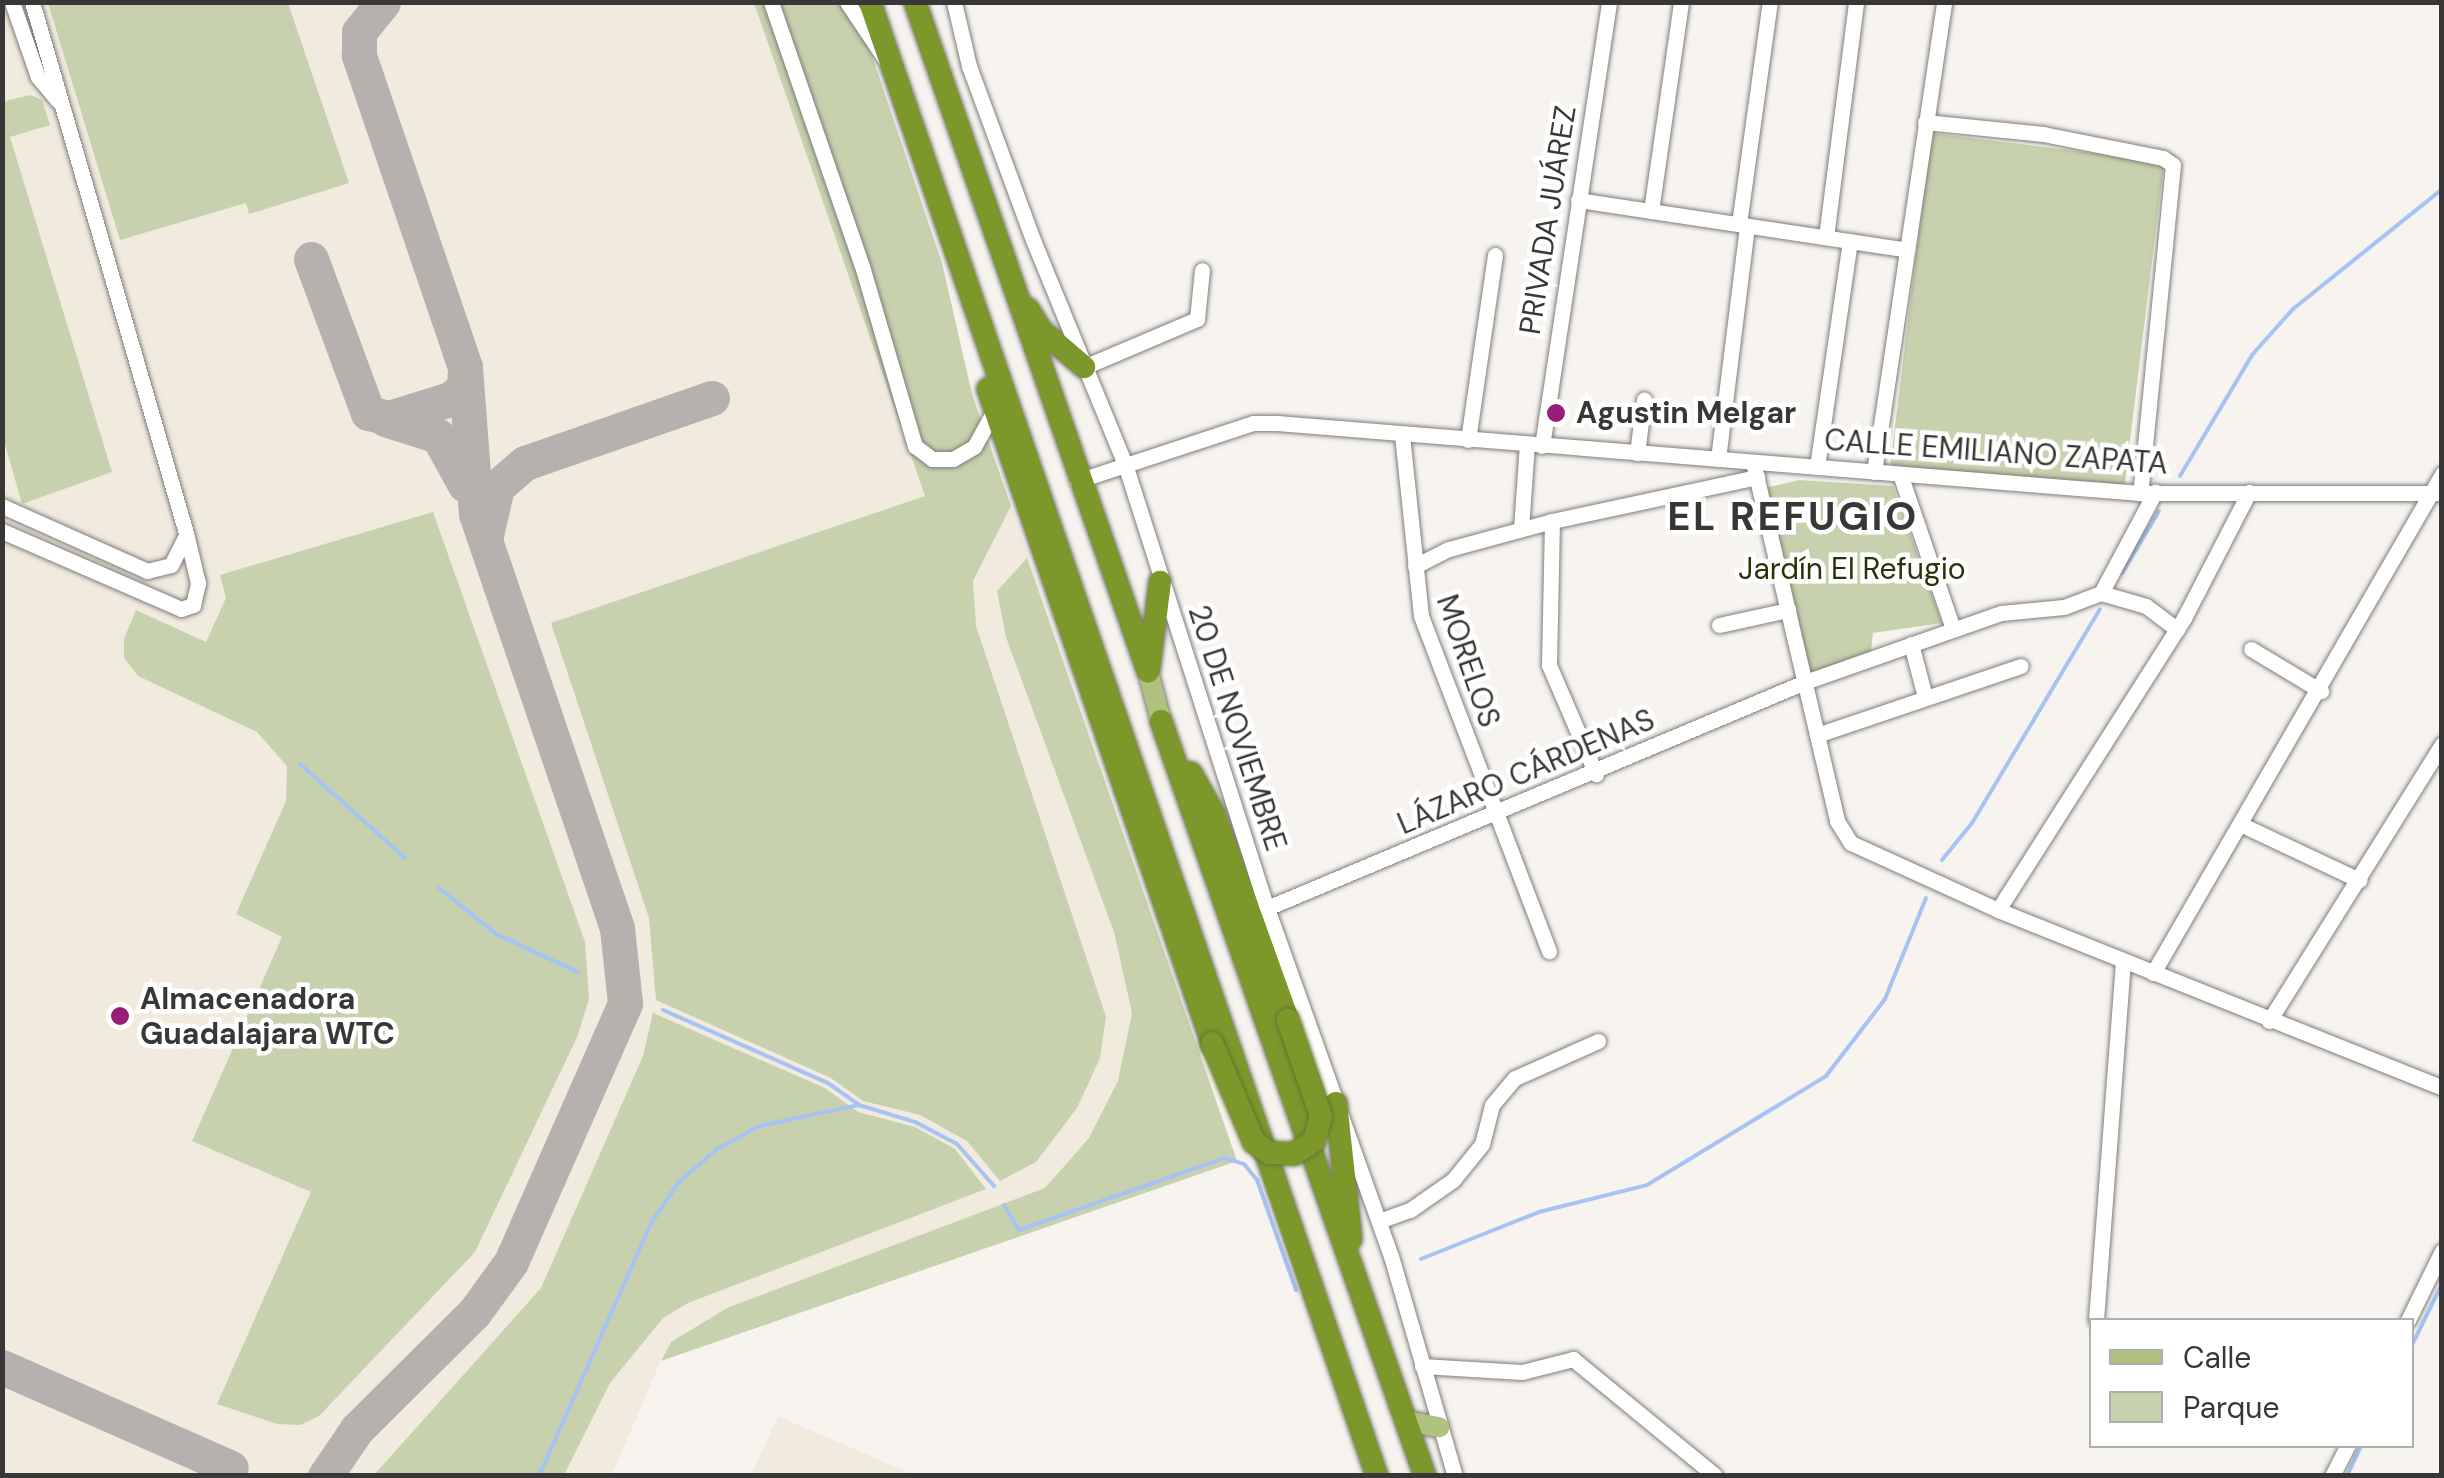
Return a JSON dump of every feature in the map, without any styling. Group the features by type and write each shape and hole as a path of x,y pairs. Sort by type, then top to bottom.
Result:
{"highway":[{"path":"870,2 1377,1476"},
{"path":"915,2 1077,481 1148,672"},
{"path":"959,259 994,409 1212,1043 1254,1142 1269,1153 1294,1154 1314,1141 1322,1116 1214,814 1161,721"},
{"path":"1007,272 1041,330 1084,367"},
{"path":"1148,672 1160,582"},
{"path":"1161,721 1425,1476"},
{"path":"1336,1102 1356,1282"}],"main road":[{"path":"1148,672 1161,721"},
{"path":"1407,1422 1438,1426"}],"street":[{"path":"12,2 38,77 60,104"},
{"path":"2,531 181,609 193,605 197,592 186,533 32,2"},
{"path":"770,2 862,266 915,446 932,459 953,459 974,447 994,409"},
{"path":"847,2 870,45 893,70"},
{"name":"20 DE NOVIEMBRE","path":"954,2 975,84 1125,464 1268,908 1379,1221 1455,1476"},
{"name":"PRIVADA JUÁREZ","path":"1522,529 1609,2"},
{"path":"1651,211 1681,2"},
{"path":"1718,459 1770,2"},
{"path":"1826,238 1856,2"},
{"path":"1874,472 1944,2"},
{"path":"1925,122 2043,134 2163,158 2174,165 2147,493 2101,592 2146,606 2177,630"},
{"path":"1578,200 1907,250"},
{"path":"1817,467 1850,241"},
{"path":"1468,440 1495,255"},
{"path":"1084,367 1197,319 1202,270"},
{"path":"1637,453 1644,399"},
{"name":"CALLE EMILIANO ZAPATA","path":"1077,481 1253,423 1718,459 1755,470 1817,467 2147,493 2436,493"},
{"name":"MORELOS","path":"1402,434 1415,566 1413,588 1429,644 1549,951"},
{"path":"1415,566 1449,549 1755,470 1836,820 1850,843 1998,910 2442,1088"},
{"path":"1900,474 1954,629"},
{"path":"2153,973 2436,493 2442,474"},
{"path":"1998,910 2177,630 2249,492"},
{"path":"2,506 147,571 179,556 186,533"},
{"path":"1552,520 1549,665 1596,774"},
{"name":"LÁZARO CÁRDENAS","path":"1268,908 1596,774 1805,682 1954,629 2101,592"},
{"path":"1719,625 1788,610"},
{"path":"1911,644 1926,696"},
{"path":"2251,649 2321,691"},
{"path":"1817,735 2021,666"},
{"path":"2269,1021 2442,744"},
{"path":"2240,824 2360,880"},
{"path":"2096,1318 2123,960"},
{"path":"1379,1221 1410,1210 1453,1180 1482,1144 1492,1105 1514,1078 1598,1042"},
{"path":"2409,1318 2442,1251"},
{"path":"1422,1366 1522,1372 1573,1359 1714,1475"},
{"path":"2332,1476 2346,1448"}],"shaded area":[{"path":"3,3 854,3 942,263 972,394 1237,1161 661,1360 612,1475 3,1476"},
{"path":"778,1416 914,1475 751,1475"}],"green space":[{"path":"48,3 288,3 349,183 249,214 246,203 120,240"},
{"path":"754,3 854,3 942,263 972,394 1011,506 973,581 976,626 1106,1017 1100,1058 1077,1108 1036,1162 1000,1181 967,1141 920,1115 863,1101 831,1078 656,1000 649,918 551,623 925,496"},
{"path":"30,95 42,100 50,125 10,137 112,472 22,504 3,437 2,102"},
{"path":"1931,133 2164,162 2123,494 1890,466"},
{"name":"Jardín El Refugio","path":"1799,480 1893,486 1942,623 1873,633 1871,651 1810,674 1765,488"},
{"path":"433,512 585,942 589,999 578,1035 475,1252 319,1416 300,1425 277,1424 217,1404 311,1192 192,1141 282,937 236,914 286,801 287,766 257,732 138,676 124,658 124,639 136,610 206,642 226,598 220,575"},
{"path":"1027,558 1237,1161 661,1361 671,1342 727,1308 1045,1188 1089,1138 1118,1081 1132,1013 1114,932 1006,637 997,591"},
{"path":"653,1013 825,1088 858,1112 915,1127 955,1149 986,1189 688,1303 663,1318 610,1383 564,1475 374,1475 541,1288 643,1056"}],"waterway":[{"path":"2180,476 2252,355 2293,309 2442,189"},
{"path":"2122,573 2159,511"},
{"path":"1942,860 1972,823 2100,609"},
{"path":"300,764 405,858"},
{"path":"439,888 496,934 578,972"},
{"path":"1421,1259 1539,1212 1647,1185 1826,1076 1885,999 1926,898"},
{"path":"663,1010 828,1083 859,1105 915,1122 957,1144 994,1186"},
{"path":"539,1476 651,1223 679,1182 717,1149 759,1126 859,1105"},
{"path":"1004,1205 1019,1230 1225,1158 1244,1164 1257,1180 1296,1290"},
{"path":"2414,1341 2442,1284"},
{"path":"2347,1476 2360,1448"}],"taxiway":[{"path":"325,1476 357,1429 474,1313 511,1262 625,1003 617,928 476,514 465,367 359,55 359,32 383,2"},
{"path":"311,259 368,413 389,418 450,399 464,388 465,367"},
{"path":"486,535 497,487 525,463 712,398"},
{"path":"385,419 438,436 465,485"},
{"path":"2,1367 231,1468"}],"place":[{"name":"Agustin Melgar","path":"1556,413"},
{"name":"Almacenadora Guadalajara WTC","path":"120,1016"}],"district":[{"name":"EL REFUGIO","path":"1793,516"}]}
